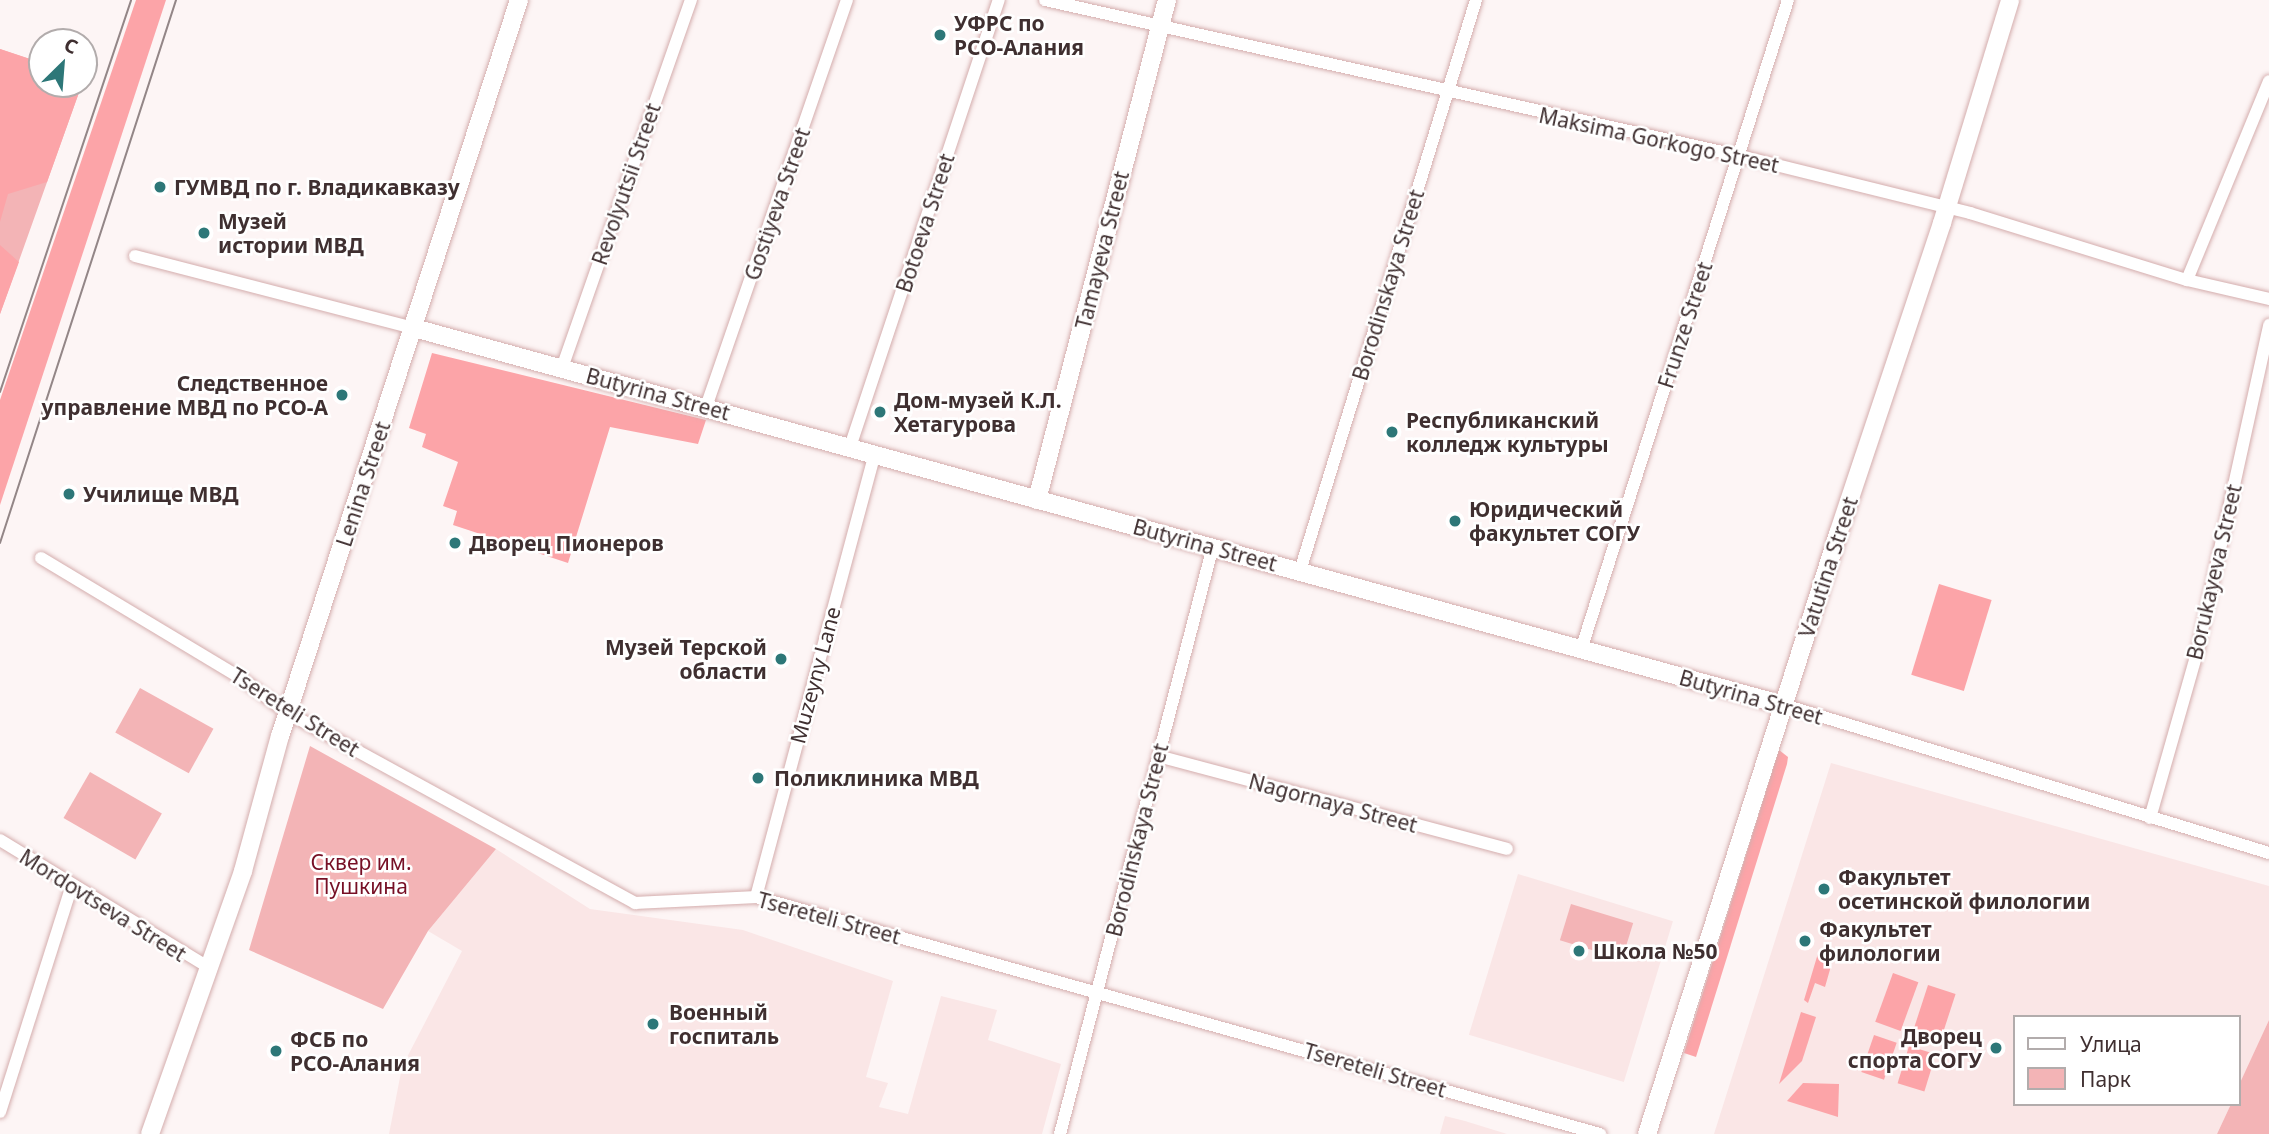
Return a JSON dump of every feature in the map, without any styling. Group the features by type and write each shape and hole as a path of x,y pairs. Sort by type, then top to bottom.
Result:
{"main road":[{"name":"Lenina Street","path":"150,1134 243,871 288,713 519,0"},
{"name":"Tamayeva Street","path":"1037,500 1167,0"},
{"name":"Vatutina Street","path":"1647,1134 1947,208 2010,0"},
{"name":"Butyrina Street","path":"414,328 1784,705"}],"street":[{"name":"Revolyutsii Street","path":"562,368 691,0"},
{"name":"Gostiyeva Street","path":"706,407 847,0"},
{"name":"Botoeva Street","path":"850,447 999,0"},
{"name":"Maksima Gorkogo Street","path":"1045,0 1446,93 1740,156 1947,208 2188,280 2269,299"},
{"name":"Borodinskaya Street","path":"1300,570 1476,0"},
{"name":"Frunze Street","path":"1581,650 1788,0"},
{"path":"2188,280 2269,81"},
{"name":"Butyrina Street","path":"135,256 414,328"},
{"name":"Borukayeva Street","path":"2150,818 2197,649 2269,325"},
{"name":"Muzeyny Lane","path":"756,897 875,454"},
{"name":"Borodinskaya Street","path":"1060,1134 1213,546"},
{"name":"Tsereteli Street","path":"40,558 242,679 288,713 635,903 756,897 1099,990 1600,1134"},
{"name":"Butyrina Street","path":"1784,705 2269,853"},
{"name":"Nagornaya Street","path":"1158,756 1507,849"},
{"name":"Mordovtseva Street","path":"0,840 208,967"},
{"path":"0,1112 72,885"}],"shaded area":[{"path":"136,0 166,0 0,505 0,400"},
{"path":"0,49 28,58 28,98 77,98 47,182 8,194 0,222"},
{"path":"0,245 19,262 0,314"},
{"path":"432,353 706,420 698,444 610,427 568,563 453,525 457,511 443,506 458,462 422,447 426,434 409,428"},
{"path":"1939,584 1992,600 1964,691 1911,675"},
{"path":"1779,750 1788,757 1787,764 1696,1057 1684,1053"},
{"path":"1831,763 2269,886 2269,1020 2241,1082 2241,1015 2014,1015 2014,1106 2230,1106 2217,1134 1714,1134"},
{"name":"Военный госпиталь","path":"496,849 590,909 743,930 893,981 866,1077 888,1083 879,1107 908,1114 941,996 997,1010 988,1040 1061,1064 1042,1134 389,1134 402,1067 462,951 428,931"},
{"name":"Школа №50","path":"1518,874 1673,921 1624,1082 1469,1035"},
{"path":"1819,950 1831,966 1825,987 1815,983 1808,1003 1804,1000"},
{"path":"1893,973 1918,982 1901,1031 1875,1022"},
{"path":"1928,985 1956,994 1940,1043 1912,1034"},
{"path":"1801,1012 1816,1017 1802,1061 1779,1084"},
{"path":"1874,1035 1897,1043 1884,1080 1861,1072"},
{"path":"1909,1046 1936,1054 1924,1091 1898,1083"},
{"path":"1803,1083 1839,1084 1838,1117 1787,1101"},
{"path":"1445,1116 1465,1121 1507,1134 1440,1134"}],"green space":[{"path":"0,49 28,58 28,98 77,98 0,314"},
{"path":"140,688 213,729 189,773 115,733"},
{"name":"Сквер им. Пушкина","path":"310,746 496,849 428,931 383,1009 249,950"},
{"path":"90,772 162,814 135,859 64,818"},
{"path":"1571,904 1633,923 1622,959 1560,940"},
{"path":"2269,1020 2269,1134 2217,1134 2230,1106 2241,1106 2241,1081"}],"tram line":[{"path":"0,392 131,0"},
{"path":"0,543 176,0"}],"place":[{"name":"УФРС по РСО-Алания","path":"940,35"},
{"name":"ГУМВД по г. Владикавказу","path":"160,187"},
{"name":"Музей истории МВД","path":"204,233"},
{"name":"Следственное управление МВД по РСО-А","path":"342,395"},
{"name":"Дом-музей К.Л. Хетагурова","path":"880,412"},
{"name":"Республиканский колледж культуры","path":"1392,432"},
{"name":"Училище МВД","path":"69,494"},
{"name":"Юридический факультет СОГУ","path":"1455,521"},
{"name":"Дворец Пионеров","path":"455,543"},
{"name":"Музей Терской области","path":"781,659"},
{"name":"Поликлиника МВД","path":"758,778"},
{"name":"Факультет осетинской филологии","path":"1824,889"},
{"name":"Факультет филологии","path":"1805,941"},
{"name":"Школа №50","path":"1579,951"},
{"name":"Военный госпиталь","path":"653,1024"},
{"name":"Дворец спорта СОГУ","path":"1996,1048"},
{"name":"ФСБ по РСО-Алания","path":"276,1051"}]}
